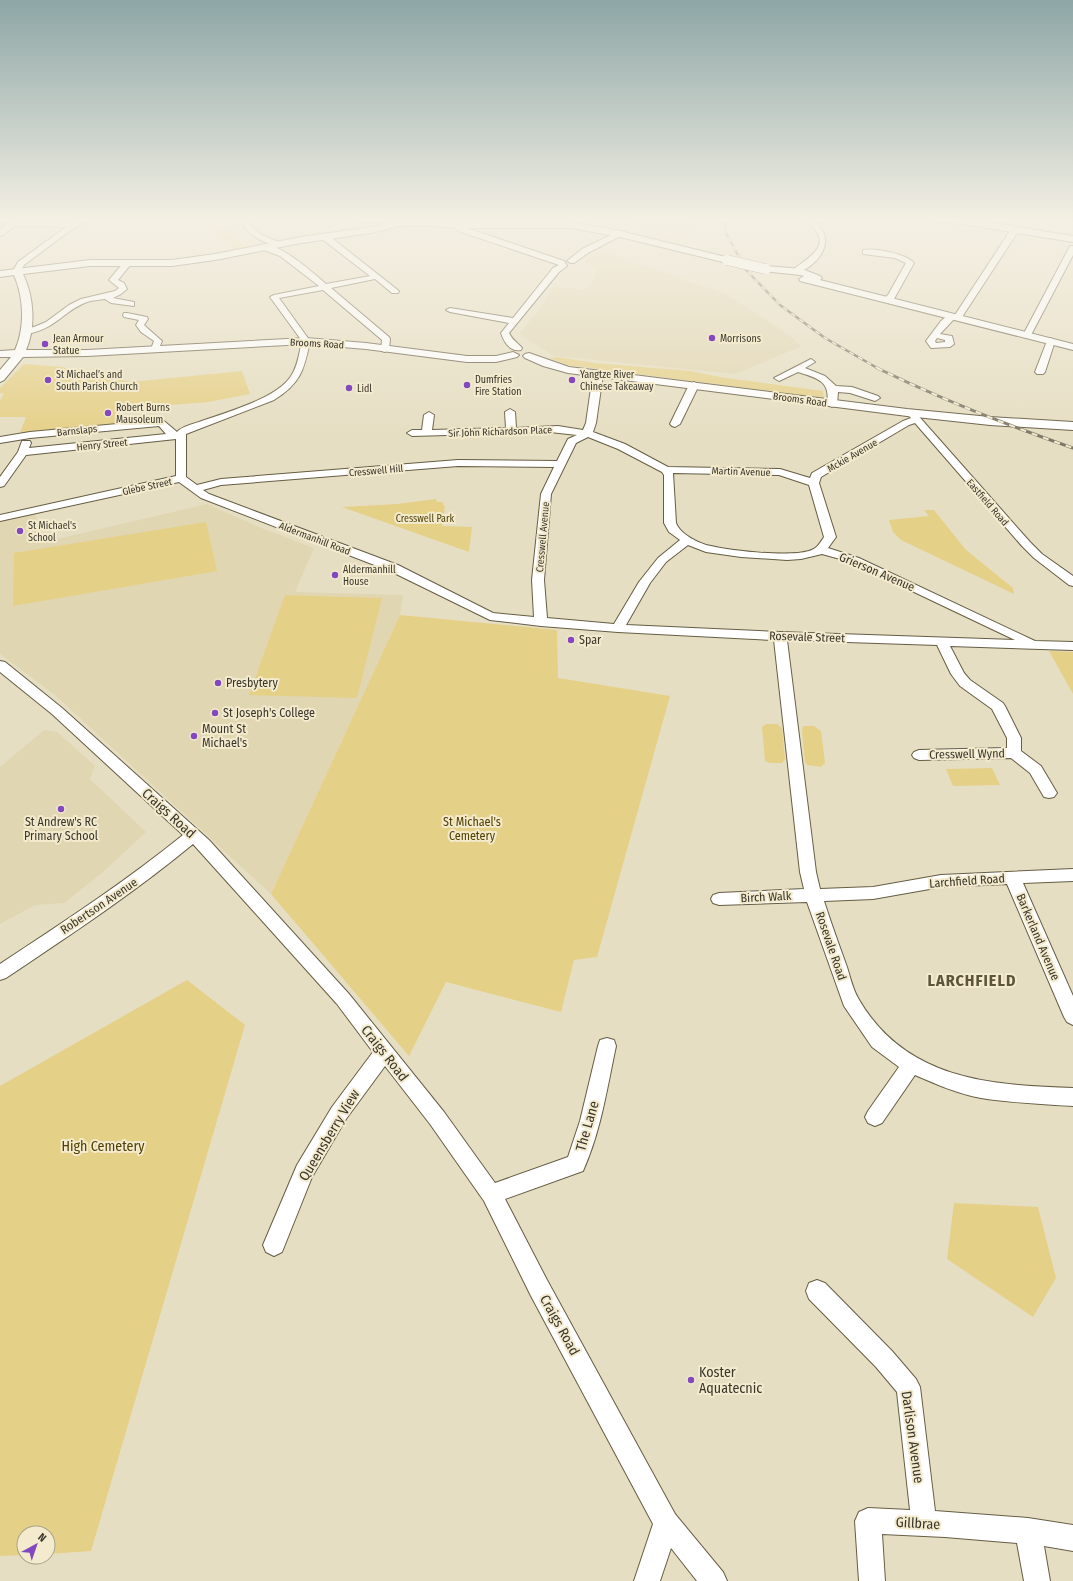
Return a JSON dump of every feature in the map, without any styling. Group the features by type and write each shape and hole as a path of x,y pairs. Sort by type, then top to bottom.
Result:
{"main road":[{"path":"0,378 20,352 27,331 24,292"},
{"path":"859,292 1073,346"},
{"name":"Brooms Road","path":"20,352 87,353 119,350 306,341 481,360 496,359 515,352 520,357 529,356 561,368 832,404 914,417 1073,426"},
{"path":"0,349 20,352"},
{"path":"0,354 20,352"}],"street":[{"path":"27,331 43,328 78,303 89,299 113,296 119,292"},
{"path":"177,435 188,429 266,400 292,382 297,374 306,341 274,297 304,292"},
{"path":"330,292 386,339 384,349"},
{"path":"515,352 508,342 505,333 538,292"},
{"path":"887,299 891,297 894,292"},
{"path":"935,335 944,323 955,317 973,292"},
{"path":"1027,335 1050,292"},
{"path":"107,296 112,301 131,304"},
{"path":"450,310 514,321"},
{"path":"127,315 144,319 140,325 142,330 155,337 158,341 155,349"},
{"path":"1040,372 1051,341"},
{"path":"779,378 811,362"},
{"path":"798,369 819,377 830,384 833,389 832,404"},
{"path":"587,434 591,423 598,374"},
{"path":"675,424 694,385"},
{"path":"833,389 852,390 863,395 876,398"},
{"path":"510,412 511,431"},
{"path":"427,433 428,416"},
{"name":"Mckie Avenue","path":"814,483 816,475 914,417"},
{"name":"Eastfield Road","path":"914,417 1026,544 1038,556 1073,582"},
{"name":"Barnslaps","path":"0,440 30,435 161,423 177,435"},
{"name":"Sir John Richardson Place","path":"412,433 511,431 537,428 562,429 587,434 633,452 666,470"},
{"name":"Cresswell Avenue","path":"542,622 538,580 541,533 546,494 559,464 572,441 587,434"},
{"path":"0,484 23,452 30,435"},
{"name":"Henry Street","path":"23,452 177,435"},
{"name":"Glebe Street","path":"0,518 181,478 177,435"},
{"name":"Cresswell Hill","path":"194,489 221,482 458,463 559,464"},
{"path":"666,470 669,475 670,523 673,530 686,540 706,549 718,551 792,556 808,556 816,554 821,550 830,537 814,483"},
{"name":"Martin Avenue","path":"666,470 780,472 814,483"},
{"name":"Aldermanhill Road","path":"181,478 205,496 394,568 483,614 510,619 542,622"},
{"path":"618,628 645,582 662,560 686,540"},
{"name":"Grierson Avenue","path":"821,550 855,560 1035,645"},
{"name":"Rosevale Street","path":"542,622 618,628 780,636 1073,646"},
{"name":"Rosevale Road","path":"780,636 808,872 813,894 850,1001 879,1041 911,1065 944,1080 980,1089 1028,1096 1073,1098"},
{"path":"942,642 958,674 965,683 998,706 1014,738 1014,754 1036,770 1049,793"},
{"name":"Craigs Road","path":"0,665 57,711 204,844 343,999 437,1118 491,1194 666,1523 714,1581"},
{"name":"Cresswell Wynd","path":"919,755 1014,754"},
{"name":"Robertson Avenue","path":"0,973 143,876 194,835"},
{"name":"Larchfield Road","path":"813,894 873,893 941,881 1073,875"},
{"name":"Barkerland Avenue","path":"1013,878 1073,1017"},
{"name":"Birch Walk","path":"719,899 813,894"},
{"name":"The Lane","path":"491,1194 576,1164 592,1114 607,1046"},
{"name":"Queensberry View","path":"274,1244 304,1172 339,1113 384,1052"},
{"path":"875,1117 911,1065"},
{"name":"Darlison Avenue","path":"817,1291 884,1359 908,1387 924,1523"},
{"name":"Gillbrae","path":"872,1581 868,1521 924,1523 1028,1531 1073,1538"},
{"path":"647,1581 666,1523"},
{"path":"1028,1531 1037,1581"}],"shaded area":[{"path":"550,292 719,292 725,294 776,326 802,346 735,374 554,356 519,334 544,303"},
{"name":"St Joseph's College","path":"207,504 261,528 314,548 295,592 403,595 400,615 271,894 55,695 0,654 0,521 35,514 44,542"},
{"name":"St Andrew's RC Primary School","path":"44,730 57,732 95,766 90,779 146,832 103,872 64,903 35,905 0,924 0,767"}],"green space":[{"path":"558,357 595,363 690,371 726,378 823,391 824,398 567,365 549,358"},
{"path":"24,364 62,367 131,382 242,371 250,394 208,402 121,409 116,424 41,431 19,435 26,417 0,417 0,400 4,394 0,393 0,388"},
{"name":"Cresswell Park","path":"436,499 437,502 443,502 443,505 445,506 442,526 472,527 469,552 342,507 397,504"},
{"path":"924,510 934,510 966,550 1013,588 1014,594 901,540 893,532 889,520 929,516"},
{"path":"206,522 217,571 13,606 14,553"},
{"path":"285,595 382,598 357,698 249,695"},
{"name":"St Michael's Cemetery","path":"400,615 557,630 558,678 670,696 597,957 574,960 561,1012 446,982 409,1056 271,894"},
{"path":"1049,651 1073,652 1073,694"},
{"path":"766,724 777,724 782,728 785,759 782,763 770,763 765,761 762,727"},
{"path":"803,726 814,726 821,731 825,763 821,767 807,765 805,762 802,731"},
{"path":"992,768 1000,785 953,786 946,769"},
{"name":"High Cemetery","path":"187,980 245,1025 91,1551 56,1553 56,1525 16,1525 16,1555 0,1556 0,1086"},
{"path":"954,1203 1038,1207 1056,1278 1033,1317 947,1259"}],"railway":[{"path":"767,292 780,305 825,338 878,369"},
{"path":"878,369 974,411 1073,448"}],"place":[{"name":"Morrisons","path":"712,338"},
{"name":"Jean Armour Statue","path":"45,344"},
{"name":"St Michael’s and South Parish Church","path":"48,380"},
{"name":"Yangtze River Chinese Takeaway","path":"572,380"},
{"name":"Dumfries Fire Station","path":"467,385"},
{"name":"Lidl","path":"349,388"},
{"name":"Robert Burns Mausoleum","path":"108,413"},
{"name":"St Michael's School","path":"20,531"},
{"name":"Aldermanhill House","path":"335,575"},
{"name":"Spar","path":"571,640"},
{"name":"Presbytery","path":"218,683"},
{"name":"St Joseph's College","path":"215,713"},
{"name":"Mount St Michael's","path":"194,736"},
{"name":"St Andrew's RC Primary School","path":"61,809"},
{"name":"Koster Aquatecnic","path":"691,1380"}],"district":[{"name":"LARCHFIELD","path":"972,980"}]}
